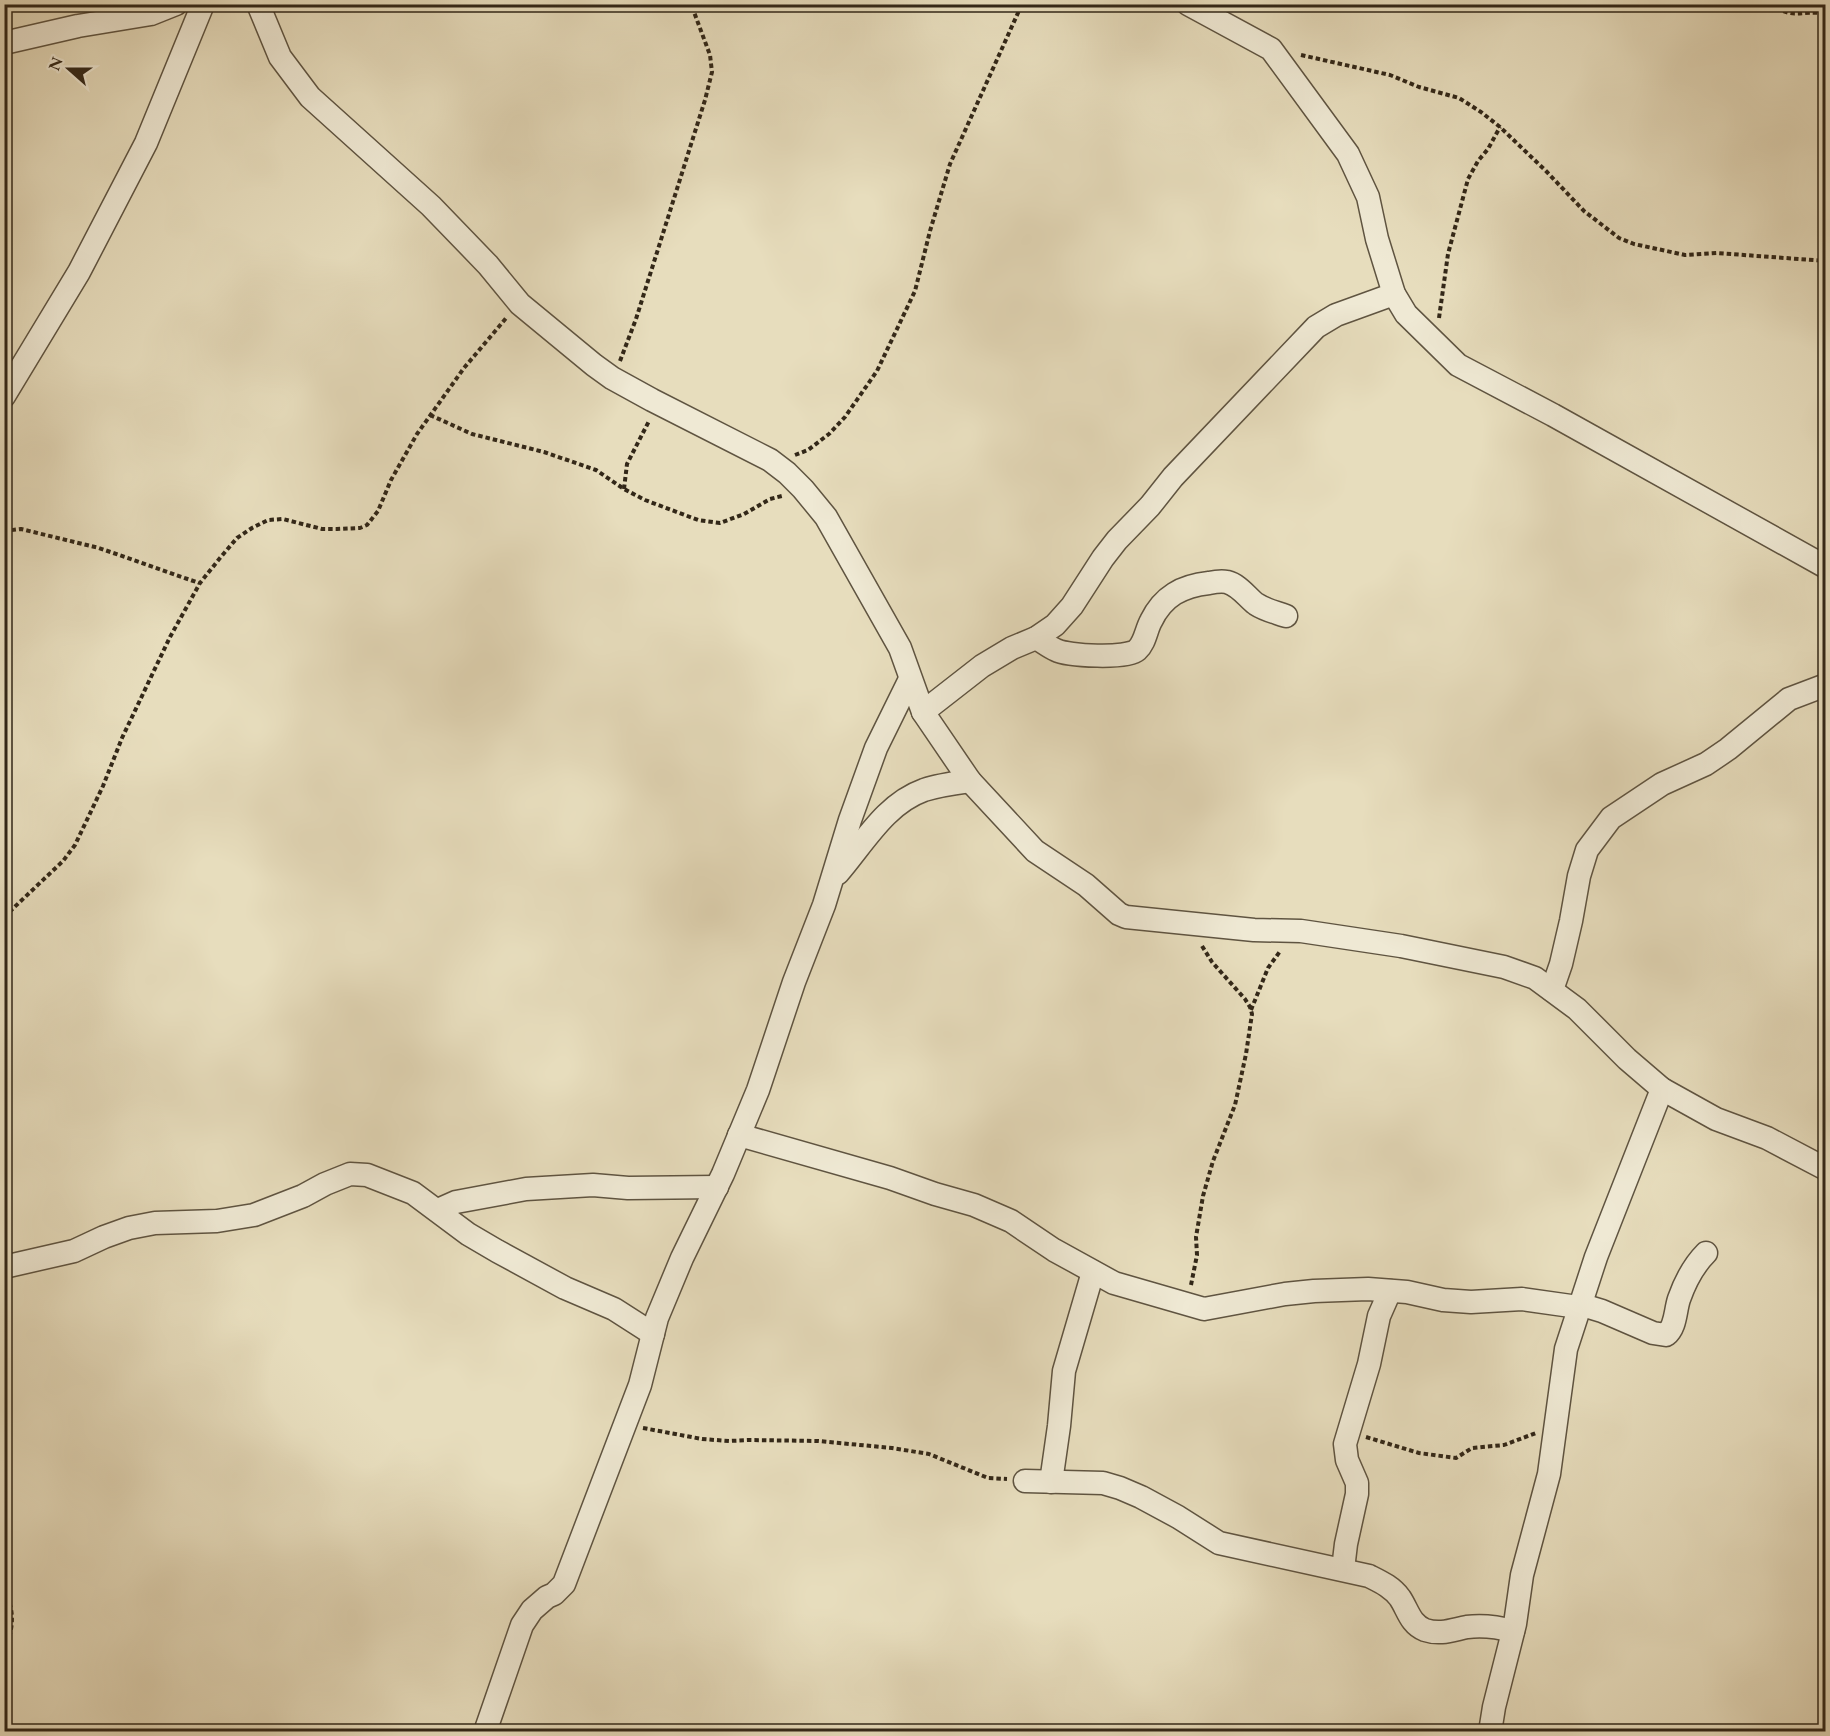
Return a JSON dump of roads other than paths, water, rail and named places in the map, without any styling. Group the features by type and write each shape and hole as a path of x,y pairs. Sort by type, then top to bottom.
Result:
{"street":[{"path":"4,43 78,26 151,14 176,4"},
{"path":"4,396 80,272 146,143 203,4"},
{"path":"1188,4 1271,48 1348,154 1368,196 1377,239 1394,294 1406,314 1458,365 1553,415 1826,567"},
{"path":"261,7 280,57 310,97 431,206 488,265 520,304 612,378 770,460 803,489 826,517 900,648 909,679 923,712 958,767 1035,851 1086,885 1119,914 1126,917 1254,930 1301,931 1401,946 1504,967 1535,978 1577,1009 1627,1059 1662,1089 1716,1119 1767,1138 1826,1169"},
{"path":"923,712 982,666 1012,648 1036,638 1055,625 1072,606 1117,540 1150,506 1173,477 1316,327 1336,315 1394,294"},
{"path":"1036,638 1057,651 1068,653 1129,654 1136,651 1142,644 1156,610 1167,597 1187,586 1219,582 1237,586 1266,610 1286,616"},
{"path":"485,1731 522,1625 532,1610 564,1584 640,1385 657,1318 682,1258 717,1187 758,1090 794,982 824,905 850,820 876,748 909,679"},
{"path":"1552,990 1561,964 1579,876 1587,850 1611,818 1662,784 1706,764 1789,699 1826,685"},
{"path":"832,881 875,826 908,798 923,790 970,782"},
{"path":"1490,1731 1513,1631 1522,1575 1549,1474 1566,1349 1596,1257 1662,1089"},
{"path":"739,1136 890,1178 974,1205 1011,1221 1054,1250 1114,1283 1204,1309 1285,1294 1368,1289 1407,1292 1443,1300 1471,1302 1522,1299 1579,1306 1602,1311 1653,1333 1666,1335 1671,1331 1683,1287 1696,1263 1706,1253"},
{"path":"4,1267 74,1251 129,1228 155,1223 217,1221 254,1215 350,1174 367,1175 413,1193 468,1234 565,1288 614,1309 653,1334"},
{"path":"438,1210 456,1202 526,1190 593,1185 628,1188 717,1187"},
{"path":"1051,1482 1064,1371 1093,1272"},
{"path":"1343,1569 1357,1494 1357,1483 1347,1460 1345,1444 1369,1364 1379,1316 1390,1291"},
{"path":"1025,1481 1102,1483 1141,1497 1219,1543 1370,1576 1391,1588 1417,1626 1427,1630 1440,1633 1477,1626 1513,1631"}]}
